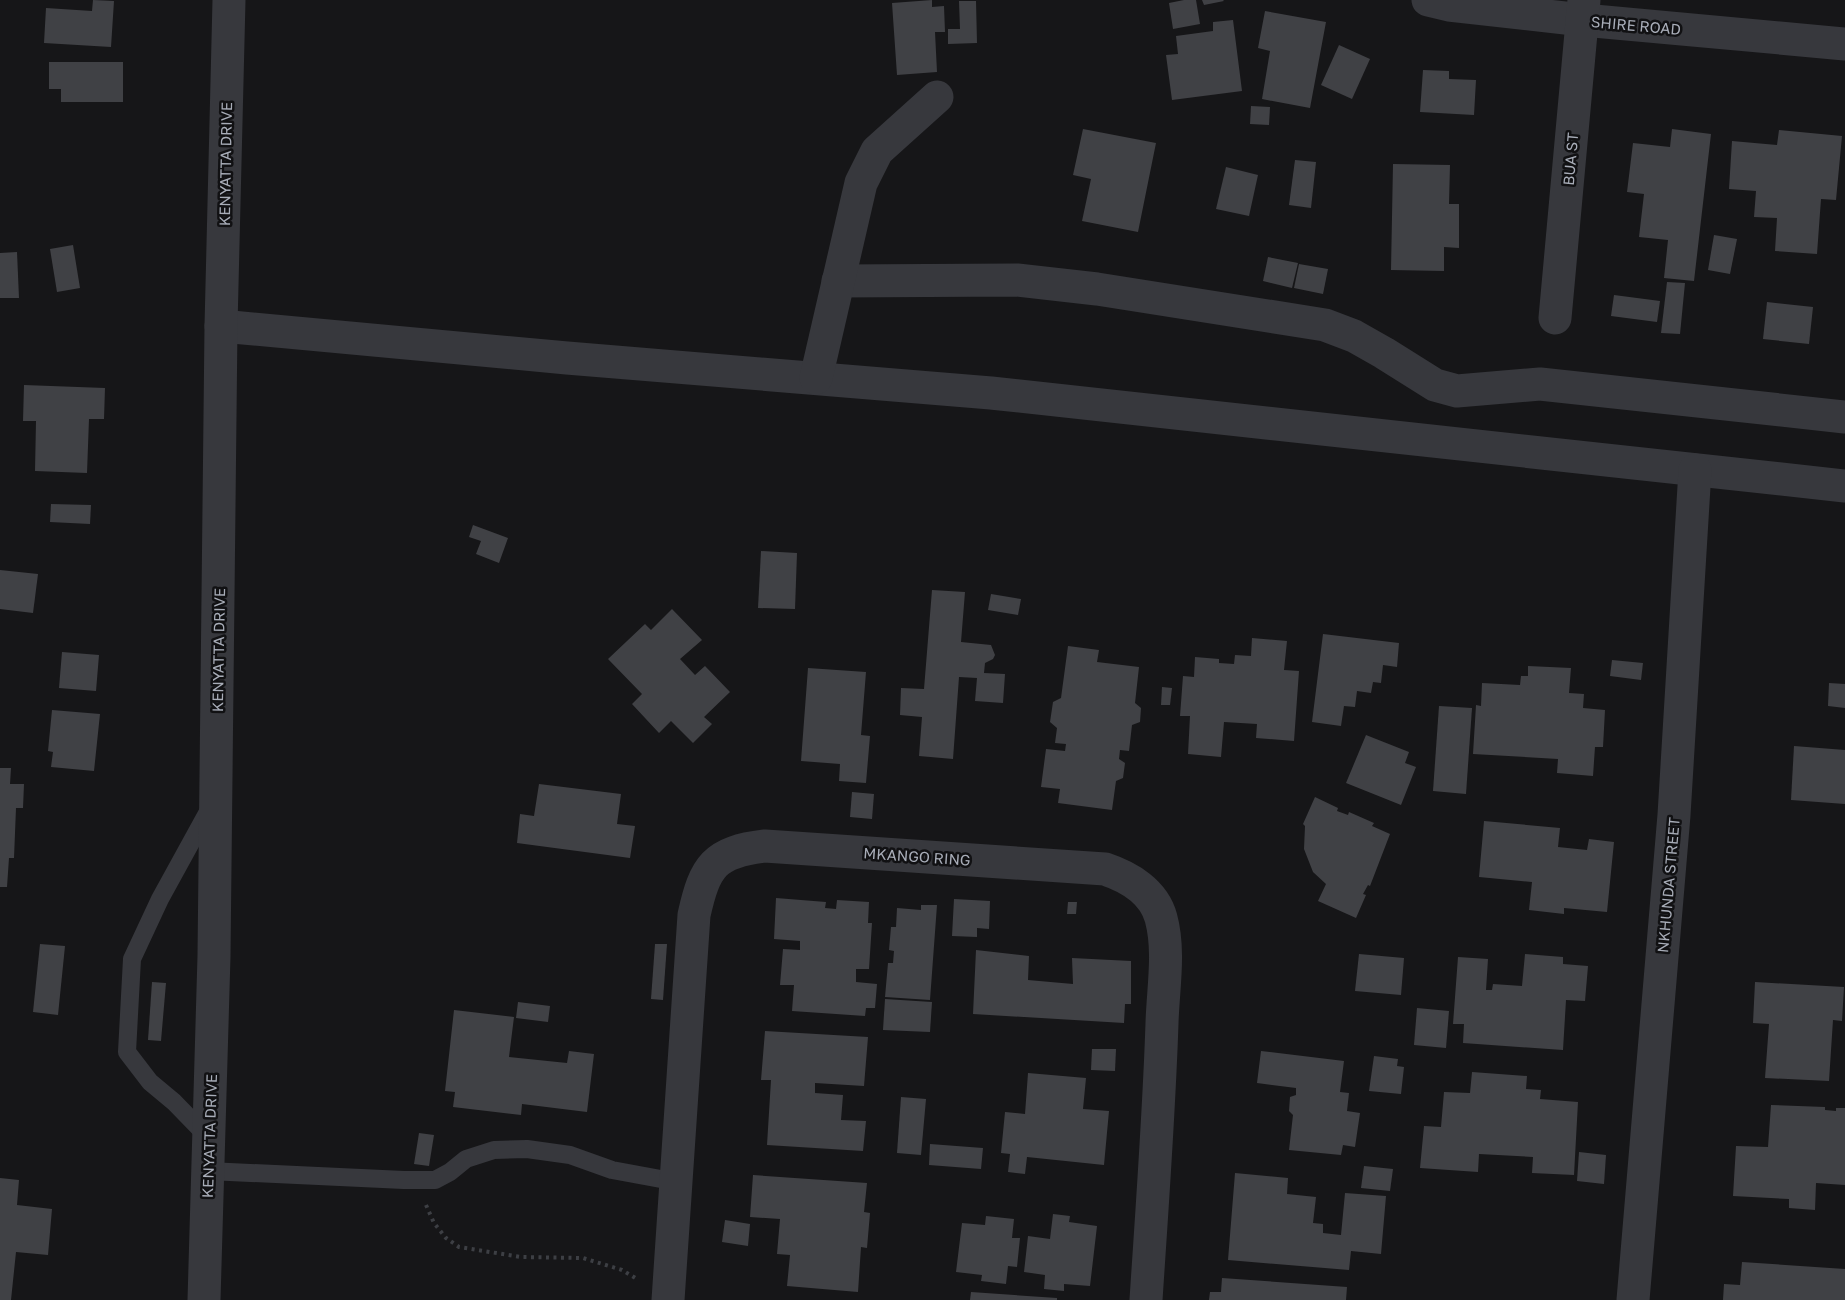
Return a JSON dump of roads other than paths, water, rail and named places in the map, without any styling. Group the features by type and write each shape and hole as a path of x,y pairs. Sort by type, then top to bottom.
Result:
{"street":[{"name":"KENYATTA DRIVE","path":"204,1300 216,798 221,326 229,0"},
{"name":"SHIRE ROAD","path":"1428,0 1449,5 1584,10 1845,44"},
{"name":"BUA ST","path":"1555,318 1584,10"},
{"path":"816,378 861,183 877,151 937,97"},
{"path":"838,281 1017,280 1097,288 1325,325 1364,342 1435,385 1457,391 1540,384 1845,417"},
{"path":"221,326 1014,396 1845,486"},
{"name":"NKHUNDA STREET","path":"1633,1300 1674,815 1695,470"},
{"name":"MKANGO RING","path":"668,1298 694,915 700,887 709,872 726,855 740,849 765,846 1105,869 1131,880 1142,888 1161,917 1165,941 1146,1300"}],"lane":[{"path":"209,1138 174,1102 150,1082 127,1052 132,959 160,899 216,798"},
{"path":"208,1171 435,1180 466,1159 494,1150 527,1149 570,1155 612,1170 677,1182"}]}
